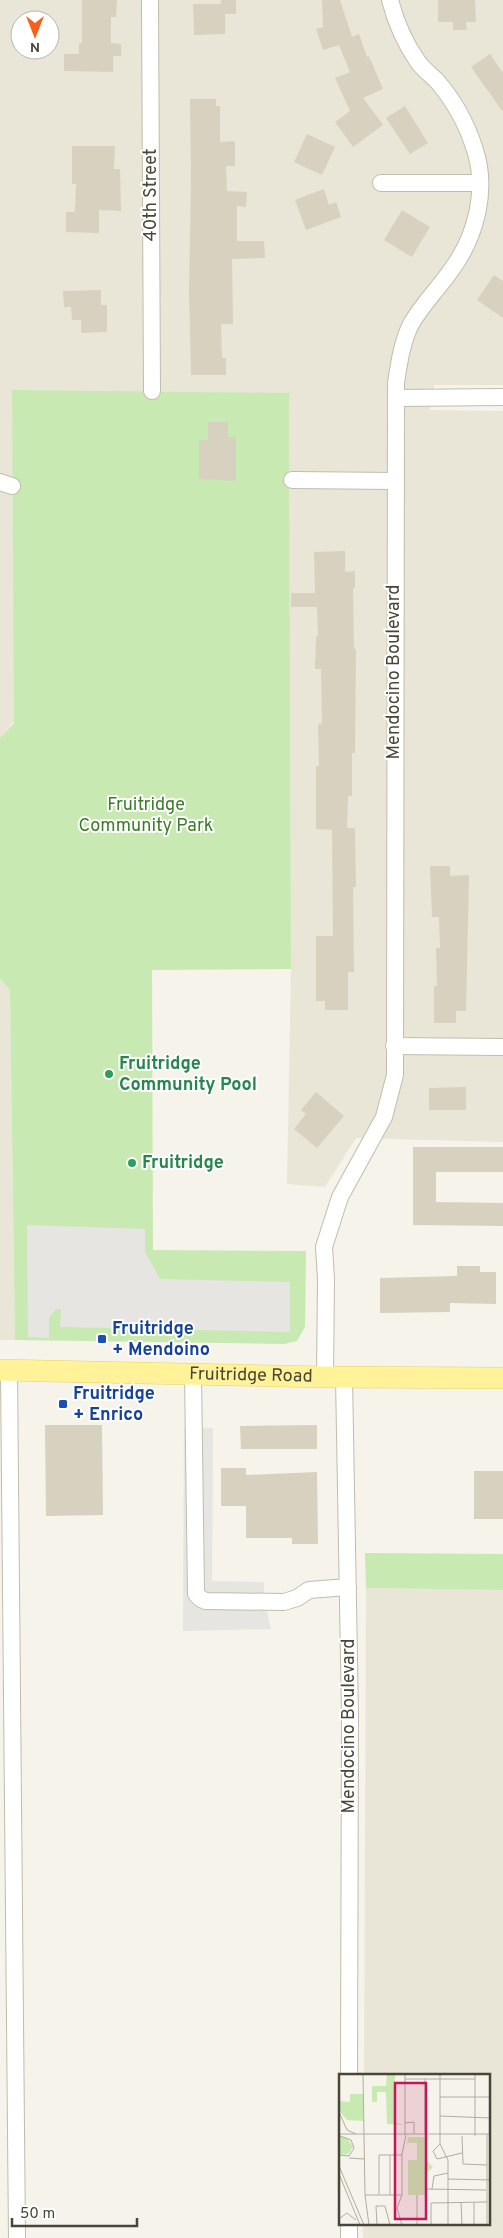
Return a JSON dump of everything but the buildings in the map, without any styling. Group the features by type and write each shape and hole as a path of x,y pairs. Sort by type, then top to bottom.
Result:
{"main road":[{"name":"Fruitridge Road","path":"4,1370 334,1377 503,1378"}],"street":[{"name":"40th Street","path":"150,0 152,391"},
{"name":"Mendocino Boulevard","path":"349,2074 350,1714 348,1587 324,1247 340,1197 384,1117 394,1075 394,481 396,398 399,363 410,326 425,302 452,270 465,248 478,213 480,183 476,153 462,115 452,100 420,64 407,46 398,28 390,0"},
{"path":"381,183 480,183"},
{"path":"396,398 503,397"},
{"path":"292,480 394,481"},
{"path":"394,1046 503,1048"},
{"path":"4,1370 17,2238"},
{"path":"193,1374 196,1594 200,1599 206,1601 284,1602 297,1598 309,1590 348,1587"}],"shaded area":[{"path":"0,0 503,0 503,385 434,385 430,410 503,411 503,1142 356,1138 325,1187 287,1184 291,969 289,393 0,738"},
{"path":"0,979 10,990 15,1340 0,1340"},
{"path":"27,1225 145,1229 145,1251 160,1279 290,1282 290,1332 60,1327 61,1309 56,1309 49,1318 49,1338 28,1337"},
{"path":"184,1427 213,1428 212,1581 264,1582 264,1598 271,1629 183,1631"},
{"path":"366,1588 503,1590 503,2238 363,2238 363,2226 490,2226 490,2074 364,2074"}],"green space":[{"name":"Fruitridge Community Park","path":"12,390 289,393 291,969 152,970 153,1250 306,1251 305,1327 297,1341 284,1344 15,1340 10,990 0,979 0,738 14,723"},
{"path":"365,1553 503,1554 503,1590 366,1588"}],"place":[{"name":"Fruitridge Community Pool","path":"109,1074"},
{"name":"Fruitridge","path":"132,1163"},
{"name":"Fruitridge + Mendoino","path":"102,1339"},
{"name":"Fruitridge + Enrico","path":"63,1404"}]}
